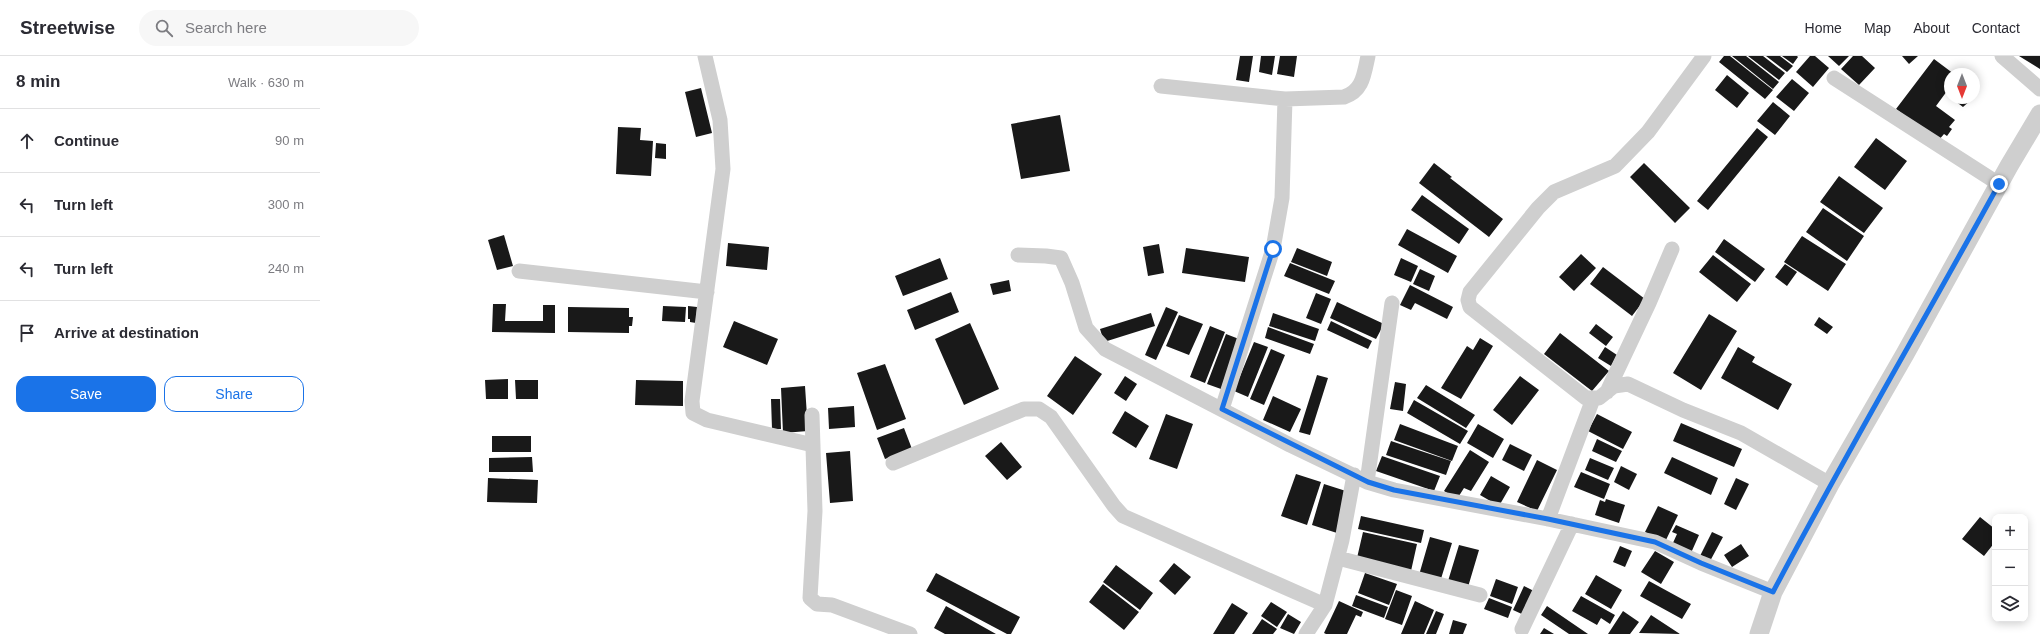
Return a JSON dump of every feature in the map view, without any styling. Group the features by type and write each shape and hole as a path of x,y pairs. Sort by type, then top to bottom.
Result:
{"street":[{"path":"705,56 720,120 723,169 692,401 693,413 707,420 813,445"},
{"path":"1161,86 1285,99 1344,97 1351,95 1361,84 1368,56"},
{"path":"1704,56 1648,132 1615,166 1554,192 1538,208 1470,292 1468,300 1470,307 1579,393 1593,399 1599,398 1614,386 1628,384 1683,410 1741,433 1830,484"},
{"path":"2002,56 2040,89"},
{"path":"1834,78 1999,184"},
{"path":"1222,409 1273,249 1282,198 1285,99"},
{"path":"1759,634 1773,592 1830,484 2040,114"},
{"path":"1607,392 1649,303 1672,249"},
{"path":"1018,255 1061,258 1072,283 1086,328 1105,349 1290,445 1368,482 1394,490 1548,519 1655,542 1701,563 1773,592"},
{"path":"519,271 707,292"},
{"path":"1368,482 1392,303"},
{"path":"1548,519 1593,399"},
{"path":"894,463 1024,409 1039,409 1051,417 1114,506 1123,516 1325,605"},
{"path":"812,415 815,511 810,598 817,604 832,605 910,634"},
{"path":"1306,634 1325,605 1338,558 1354,475"},
{"path":"1522,629 1572,524"},
{"path":"1338,558 1480,595"}],"building":[{"path":"1240,56 1253,56 1249,82 1236,80"},
{"path":"1261,56 1275,56 1272,75 1259,72"},
{"path":"1280,56 1297,56 1294,77 1277,74"},
{"path":"1724,56 1730,56 1773,90 1765,99 1719,62"},
{"path":"1732,56 1746,56 1779,82 1773,89"},
{"path":"1748,56 1763,56 1785,73 1779,80"},
{"path":"1766,56 1780,56 1793,66 1787,72"},
{"path":"1782,56 1797,56 1798,57 1793,64"},
{"path":"1810,56 1815,56 1829,68 1813,87 1796,72"},
{"path":"1828,56 1849,56 1839,66"},
{"path":"1853,56 1862,56 1875,68 1859,85 1841,69"},
{"path":"1902,56 1918,56 1909,64"},
{"path":"2019,56 2040,56 2040,69"},
{"path":"1934,59 1946,68 1944,68 1944,95 1936,106 1955,120 1949,127 1952,129 1947,136 1944,134 1938,141 1896,109"},
{"path":"1727,75 1749,93 1737,108 1715,90"},
{"path":"1792,79 1809,93 1794,111 1776,97"},
{"path":"701,88 712,133 696,137 685,92"},
{"path":"1773,102 1790,116 1775,135 1757,121"},
{"path":"1959,104 1966,104 1963,107"},
{"path":"1060,115 1070,171 1021,179 1011,124"},
{"path":"618,127 641,128 640,140 653,141 651,176 616,174"},
{"path":"1757,128 1768,137 1708,210 1697,201"},
{"path":"1876,138 1907,161 1885,190 1854,167"},
{"path":"656,143 666,144 666,159 655,158"},
{"path":"1434,163 1452,177 1450,178 1503,219 1489,237 1419,183"},
{"path":"1644,163 1690,208 1675,223 1630,177"},
{"path":"1839,176 1883,208 1864,233 1820,202"},
{"path":"1422,195 1469,229 1459,244 1411,210"},
{"path":"1823,208 1864,236 1847,261 1806,232"},
{"path":"1407,229 1457,256 1448,273 1398,245"},
{"path":"504,235 513,266 497,270 488,240"},
{"path":"1802,236 1846,264 1828,291 1784,262"},
{"path":"1724,239 1765,269 1755,282 1715,252"},
{"path":"728,243 769,247 767,270 726,266"},
{"path":"1159,244 1164,273 1148,276 1143,247"},
{"path":"1186,248 1249,257 1245,282 1182,273"},
{"path":"1297,248 1332,262 1327,276 1291,262"},
{"path":"1581,254 1596,268 1574,291 1559,277"},
{"path":"1713,255 1751,284 1737,302 1699,272"},
{"path":"940,258 948,279 903,296 895,276"},
{"path":"1401,258 1418,266 1411,282 1394,275"},
{"path":"1290,263 1335,281 1329,294 1284,276"},
{"path":"1785,264 1797,272 1787,286 1775,277"},
{"path":"1603,267 1645,299 1632,316 1590,284"},
{"path":"1420,269 1435,276 1429,291 1413,284"},
{"path":"1009,280 1011,291 993,295 990,284"},
{"path":"1410,285 1453,307 1447,319 1415,303 1411,310 1400,305"},
{"path":"951,292 959,312 915,330 907,310"},
{"path":"1316,293 1331,299 1321,324 1306,318"},
{"path":"1337,302 1384,324 1376,339 1330,318"},
{"path":"493,304 506,304 505,321 543,321 543,305 555,305 555,333 492,332"},
{"path":"663,306 686,307 685,322 662,321"},
{"path":"688,306 697,307 696,323 690,322 690,319 688,319"},
{"path":"568,307 629,308 629,317 633,317 632,326 629,326 629,333 568,332"},
{"path":"1166,307 1178,312 1156,360 1145,355"},
{"path":"1151,313 1155,326 1104,342 1100,329"},
{"path":"1273,313 1319,329 1315,341 1269,326"},
{"path":"1709,314 1737,331 1701,390 1673,373"},
{"path":"1179,315 1203,324 1189,355 1166,346"},
{"path":"1819,317 1833,327 1827,334 1814,325"},
{"path":"734,321 778,339 767,365 723,347"},
{"path":"1331,321 1372,341 1368,349 1327,330"},
{"path":"970,323 999,389 964,405 935,339"},
{"path":"1596,324 1613,337 1606,346 1589,333"},
{"path":"1210,326 1225,332 1205,383 1190,377"},
{"path":"1268,327 1314,344 1310,354 1265,338"},
{"path":"1560,333 1609,371 1592,391 1544,354"},
{"path":"1226,334 1239,339 1221,389 1207,384"},
{"path":"1480,338 1493,346 1461,399 1441,388 1467,346 1473,350"},
{"path":"1254,342 1268,347 1248,397 1234,391"},
{"path":"1605,347 1617,355 1611,366 1598,358"},
{"path":"1738,347 1755,357 1752,362 1792,384 1778,410 1721,378"},
{"path":"1271,349 1285,355 1264,405 1250,399"},
{"path":"1075,356 1102,374 1073,415 1047,396"},
{"path":"885,364 906,419 877,430 857,373"},
{"path":"1317,375 1328,378 1310,435 1299,432"},
{"path":"1125,376 1137,384 1126,401 1114,393"},
{"path":"1520,376 1539,390 1512,425 1493,410"},
{"path":"508,379 508,399 486,399 485,380"},
{"path":"515,380 538,380 538,399 516,399"},
{"path":"636,380 683,381 683,406 635,405"},
{"path":"1395,382 1406,384 1403,411 1390,409"},
{"path":"1426,385 1475,415 1466,428 1417,398"},
{"path":"805,386 808,431 783,433 781,388"},
{"path":"1273,396 1301,409 1290,432 1263,420"},
{"path":"771,399 780,399 781,429 772,429"},
{"path":"1414,400 1468,431 1460,444 1407,413"},
{"path":"854,406 855,427 829,429 828,408"},
{"path":"1125,411 1149,426 1136,448 1112,433"},
{"path":"1166,414 1193,424 1177,469 1149,459"},
{"path":"1597,414 1632,432 1623,449 1588,431"},
{"path":"1681,423 1742,449 1734,467 1673,441"},
{"path":"1400,424 1458,446 1452,461 1394,440"},
{"path":"1478,424 1504,439 1493,458 1467,443"},
{"path":"904,428 912,449 885,459 877,438"},
{"path":"492,436 531,436 531,452 492,452"},
{"path":"1597,439 1622,451 1616,462 1592,451"},
{"path":"1391,441 1451,461 1446,475 1386,455"},
{"path":"1001,442 1022,467 1007,480 985,456"},
{"path":"1510,444 1532,455 1524,471 1502,460"},
{"path":"1470,450 1489,462 1471,491 1464,488 1457,499 1444,491"},
{"path":"850,451 853,501 830,503 826,453"},
{"path":"1382,456 1440,476 1434,491 1376,471"},
{"path":"532,457 533,472 489,472 489,458"},
{"path":"1672,457 1718,478 1711,495 1664,473"},
{"path":"1590,458 1614,468 1608,480 1585,470"},
{"path":"1537,460 1557,470 1537,511 1517,502"},
{"path":"1621,466 1637,474 1629,490 1614,482"},
{"path":"1581,472 1610,484 1604,499 1574,487"},
{"path":"1296,474 1321,482 1307,525 1281,516"},
{"path":"1491,476 1510,487 1499,506 1480,495"},
{"path":"488,478 538,480 537,503 487,502"},
{"path":"1736,478 1749,484 1736,510 1724,504"},
{"path":"1324,484 1349,492 1337,533 1312,525"},
{"path":"1606,499 1625,505 1619,523 1595,515 1600,500 1605,502"},
{"path":"1658,506 1678,515 1665,542 1645,532"},
{"path":"1361,516 1424,530 1421,543 1358,529"},
{"path":"1980,517 1992,527 1992,546 1984,556 1962,539"},
{"path":"1676,525 1699,535 1691,553 1672,545 1677,534 1672,532"},
{"path":"1363,532 1417,544 1411,571 1357,558"},
{"path":"1712,532 1723,537 1709,563 1699,558"},
{"path":"1430,537 1452,543 1440,582 1419,575"},
{"path":"1741,544 1749,556 1732,567 1724,555"},
{"path":"1459,545 1479,550 1468,587 1448,581"},
{"path":"1620,546 1632,551 1625,567 1613,562"},
{"path":"1655,551 1674,562 1661,584 1641,572"},
{"path":"1174,563 1191,577 1175,595 1159,581"},
{"path":"1116,565 1153,593 1140,610 1103,582"},
{"path":"936,573 1020,617 1011,634 1007,634 926,591"},
{"path":"1365,573 1397,584 1389,605 1358,593"},
{"path":"1596,575 1622,590 1611,609 1585,594"},
{"path":"1496,579 1518,587 1512,604 1490,596"},
{"path":"1649,581 1691,604 1682,619 1640,596"},
{"path":"1103,584 1139,612 1124,630 1089,602"},
{"path":"1524,586 1534,591 1524,615 1513,610"},
{"path":"1396,590 1412,596 1402,625 1385,619"},
{"path":"1356,595 1388,607 1384,618 1352,606"},
{"path":"1581,596 1615,615 1610,624 1601,618 1597,625 1572,611"},
{"path":"1489,598 1512,607 1508,618 1484,609"},
{"path":"1339,601 1363,612 1361,617 1356,615 1347,634 1326,634 1324,633"},
{"path":"1415,601 1434,610 1424,634 1401,634"},
{"path":"1271,602 1287,612 1277,627 1261,616"},
{"path":"1232,603 1248,613 1234,634 1213,634"},
{"path":"946,606 996,634 945,634 934,628"},
{"path":"1547,606 1588,634 1569,634 1541,615"},
{"path":"1436,611 1444,614 1436,634 1426,634"},
{"path":"1623,611 1639,622 1630,634 1608,634"},
{"path":"1288,614 1301,622 1294,634 1280,628"},
{"path":"1651,615 1680,634 1639,633"},
{"path":"1262,619 1277,629 1273,634 1252,634"},
{"path":"1453,620 1467,624 1463,634 1449,634"},
{"path":"1544,628 1554,634 1540,634"}],"route":[{"path":"1273,249 1222,409 1290,445 1368,482 1394,490 1594,528 1655,542 1701,563 1773,592 1830,484 1878,402 1999,184"}]}
